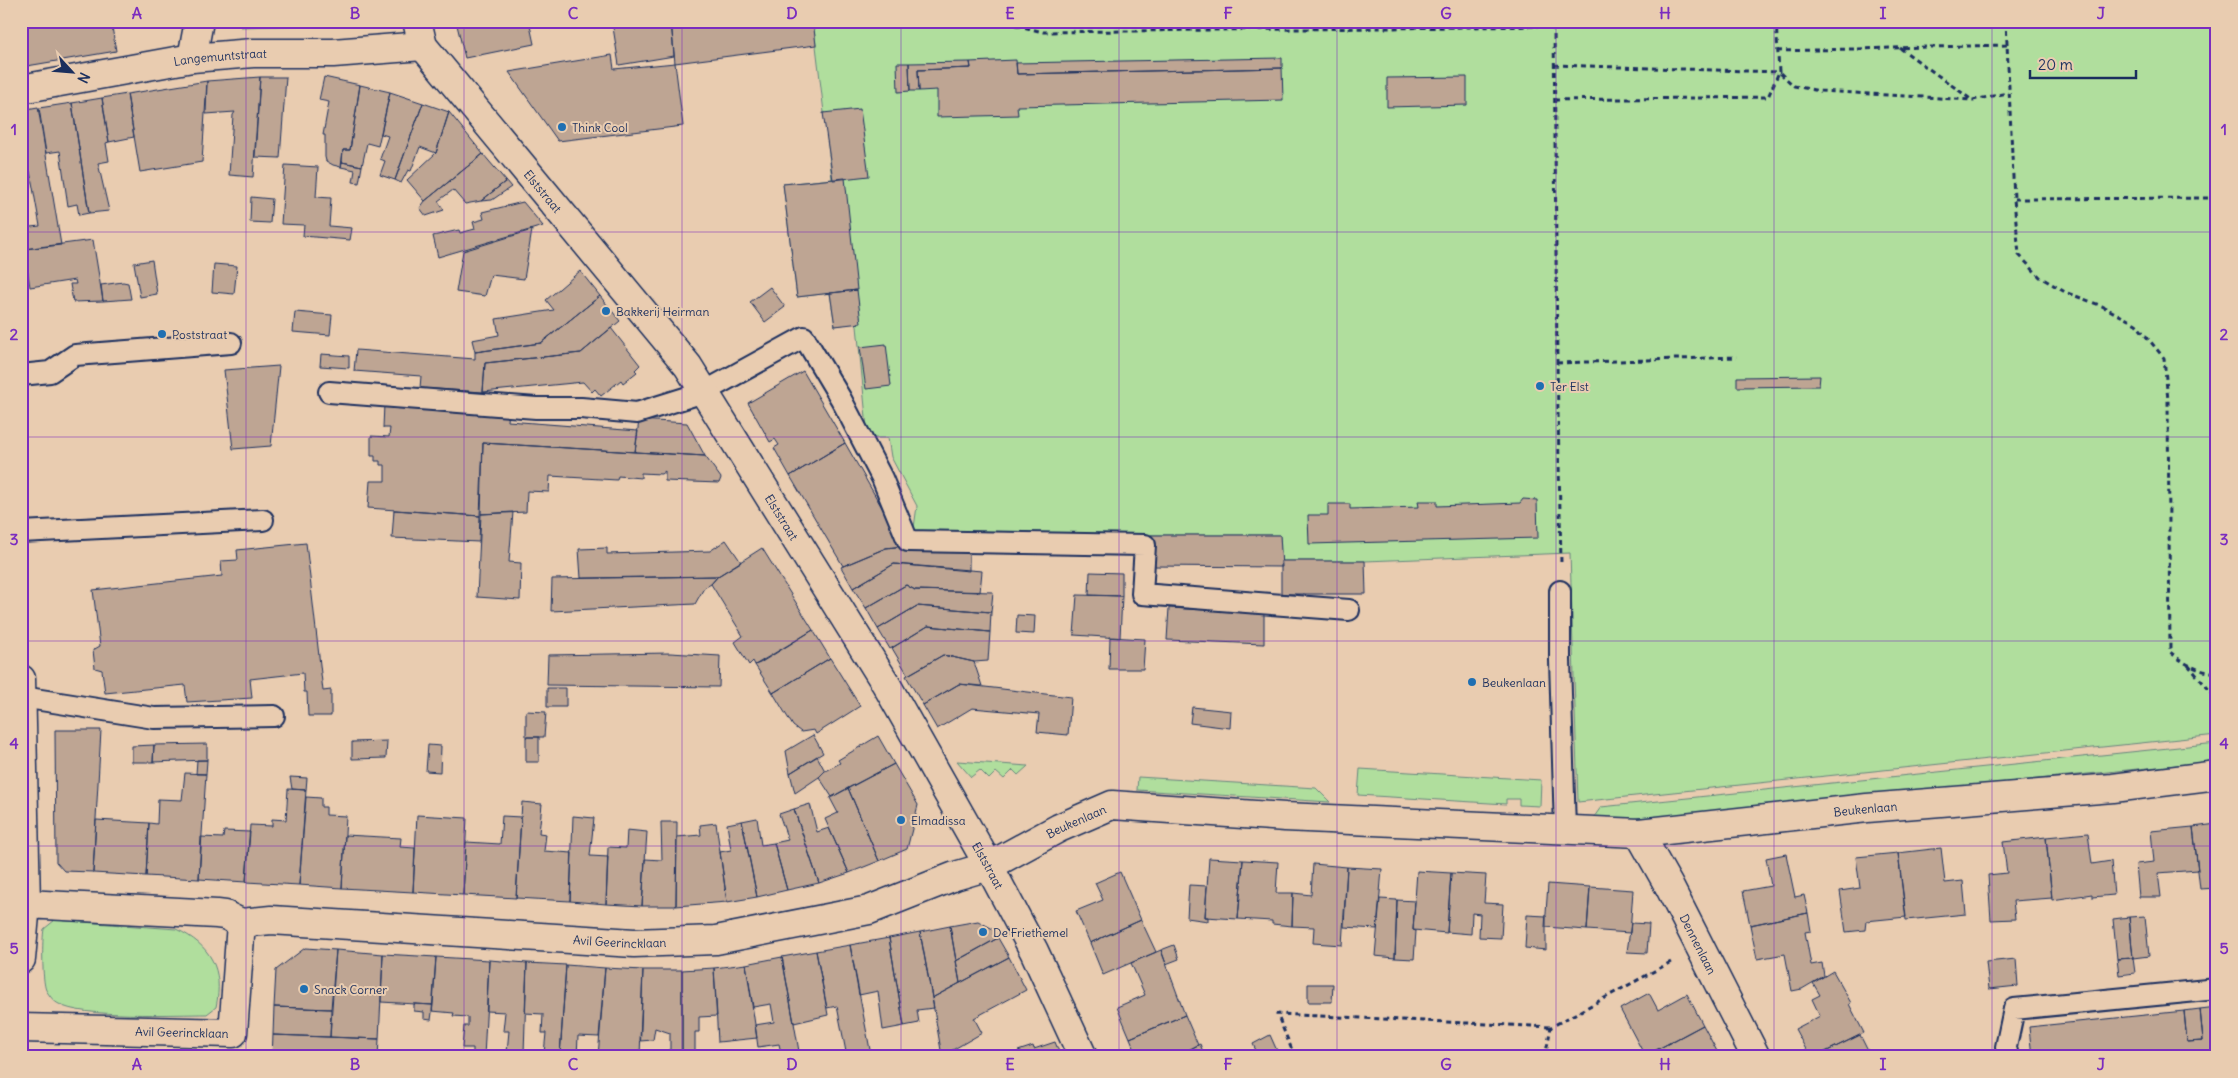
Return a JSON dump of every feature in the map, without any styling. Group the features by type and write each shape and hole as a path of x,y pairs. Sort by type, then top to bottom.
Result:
{"street":[{"path":"192,58 199,21"},
{"name":"Langemuntstraat","path":"21,89 192,58 253,53 333,53 420,34"},
{"name":"Elststraat","path":"420,34 688,366 886,684 1034,951 1083,1057"},
{"path":"21,959 26,904 22,688"},
{"name":"Beukenlaan","path":"988,866 1059,828 1112,805 1285,817 1638,834 1867,808 2113,788 2217,776"},
{"name":"Dennenlaan","path":"1638,834 1669,886 1756,1057"},
{"name":"Avil Geerincklaan","path":"26,904 217,914 226,915 241,923 271,920 634,943 716,940 868,910 955,876 988,866"},
{"name":"Avil Geerincklaan","path":"21,1028 233,1045 241,923"}],"lane":[{"path":"329,392 536,408 582,408 637,413 704,392 804,337 841,399 882,478 908,541 1145,545 1142,594 1349,610"},
{"path":"21,375 50,372 75,355 231,343"},
{"path":"21,532 263,520"},
{"path":"1560,591 1565,830"},
{"path":"22,688 154,718 274,716"},
{"path":"2008,1057 2006,1047 2014,1009 2217,989"}],"path":[{"path":"999,21 1043,32 1554,26 1753,21"},
{"path":"1554,100 1768,97 1779,72 1776,21"},
{"path":"2006,21 2008,93 2019,255 2040,277 2065,292 2102,306 2136,324 2164,358 2168,400 2170,652 2187,664 2217,699"},
{"path":"1554,26 1560,591"},
{"path":"1777,51 2006,45"},
{"path":"1900,48 1973,100"},
{"path":"1554,65 1779,72 1794,86 1820,92 1973,100 2008,93"},
{"path":"2014,199 2217,198"},
{"path":"1557,363 1737,356"},
{"path":"2187,664 2211,672 2217,672"},
{"path":"1295,1057 1277,1014 1551,1027 1700,946"},
{"path":"1545,1057 1551,1027"}],"green space":[{"path":"236,21 317,21 317,25 241,27"},
{"name":"Ter Elst","path":"813,21 2217,21 2217,735 1578,802 1570,553 1365,561 1281,561 1280,535 913,535 917,506 891,457 888,438 868,438 857,326 854,323 835,326 830,293 797,297 783,184 832,179"},
{"path":"2217,743 2217,761 1629,820 1594,817 1601,807"},
{"path":"957,761 1028,766 1018,775 1013,770 1004,779 996,772 989,779 980,770 971,777"},
{"path":"1360,769 1541,780 1540,806 1519,805 1519,799 1506,799 1506,804 1358,795"},
{"path":"1138,777 1316,788 1330,802 1137,790"},
{"path":"55,920 176,929 188,935 206,951 216,970 218,994 216,1007 207,1014 130,1014 86,1011 57,1003 46,990 43,960 44,929"}],"building":[{"path":"21,21 111,21 116,51 21,67"},
{"path":"456,21 529,21 534,44 465,58"},
{"path":"612,21 671,21 674,56 619,65"},
{"path":"671,21 813,21 816,45 675,63"},
{"path":"612,55 614,69 675,63 683,126 558,141 509,72"},
{"path":"1282,58 1282,68 1017,74 1016,63"},
{"path":"1016,60 1017,74 1282,68 1283,100 1017,106 1018,115 937,117 937,90 919,91 918,70 971,68 970,62"},
{"path":"970,62 971,68 918,70 919,91 910,91 909,63"},
{"path":"897,63 909,63 910,91 898,92"},
{"path":"260,77 253,177 229,175 233,115 235,112 206,114 207,81"},
{"path":"260,77 286,77 280,158 255,157"},
{"path":"324,77 360,85 350,150 343,150 341,167 326,161 325,157 325,135 323,135 329,102 319,100"},
{"path":"1467,77 1467,105 1387,107 1387,78"},
{"path":"207,81 202,162 140,172 127,94"},
{"path":"360,85 390,92 378,146 367,143 362,166 342,162 343,150 350,150"},
{"path":"390,92 423,103 395,180 380,175 385,161 380,159 388,136 381,134"},
{"path":"127,94 134,137 109,142 102,98"},
{"path":"102,98 109,142 106,143 109,161 98,163 109,211 89,213 72,103"},
{"path":"72,103 89,213 79,215 77,204 68,206 60,151 46,153 39,108"},
{"path":"423,103 449,112 436,153 420,147 411,171 408,170 401,183 395,180"},
{"path":"38,107 61,245 24,249 21,228 40,226 30,171 23,172 21,160 21,110"},
{"path":"860,109 869,176 833,180 823,113"},
{"path":"449,112 483,154 425,201 407,180 436,153"},
{"path":"483,154 506,181 481,201 465,204 453,190 438,201 444,210 426,216 420,208 425,201"},
{"path":"342,162 362,166 359,183 353,182 355,170 341,167"},
{"path":"285,165 318,167 316,197 331,198 329,226 352,228 350,240 303,236 304,225 281,224"},
{"path":"845,178 857,290 797,297 783,184"},
{"path":"506,181 511,187 492,200 481,201"},
{"path":"251,197 272,199 270,223 250,222"},
{"path":"523,202 543,226 438,257 433,236 459,230 460,233 475,229 473,222 484,219 482,212"},
{"path":"532,230 524,279 491,275 485,296 456,292 463,251"},
{"path":"93,240 103,301 73,302 70,284 76,284 75,280 30,287 24,249"},
{"path":"152,260 157,294 140,297 134,263"},
{"path":"214,264 237,266 234,294 212,292"},
{"path":"580,271 600,296 541,343 475,352 472,340 499,335 496,319 554,310 546,300"},
{"path":"128,283 131,299 103,301 101,285"},
{"path":"770,287 785,307 765,322 750,302"},
{"path":"857,290 861,323 835,326 830,293"},
{"path":"600,296 620,321 581,353 485,363 483,392 420,388 421,376 354,371 356,350 475,359 475,352 541,343"},
{"path":"295,312 332,315 330,335 293,332"},
{"path":"611,328 640,365 635,370 637,372 623,383 621,380 601,396 595,389 592,392 583,382 483,392 485,363 581,353"},
{"path":"886,344 891,386 866,389 860,347"},
{"path":"321,354 349,356 349,368 320,366"},
{"path":"279,366 271,446 233,449 224,370"},
{"path":"803,371 845,443 790,476 774,448 779,445 775,439 770,442 748,403"},
{"path":"1820,376 1819,386 1737,387 1737,377"},
{"path":"384,404 509,410 508,421 638,431 635,452 483,443 480,516 368,508 370,481 385,481 385,465 380,465 380,461 375,461 375,456 371,456 371,436 389,437 390,428 383,428"},
{"path":"639,420 687,423 705,456 635,452"},
{"path":"483,443 705,456 721,478 719,483 665,481 665,471 661,474 641,473 641,478 618,476 617,480 550,476 549,492 527,491 526,512 481,514"},
{"path":"845,443 904,546 886,548 843,566 790,476"},
{"path":"1523,499 1537,500 1538,538 1309,544 1308,515 1328,515 1328,504 1350,504 1350,509 1419,507 1418,501 1437,501 1437,506 1520,503"},
{"path":"394,510 480,516 479,542 392,538"},
{"path":"513,512 509,562 521,563 520,600 477,597 481,514"},
{"path":"1151,535 1280,535 1282,567 1151,566"},
{"path":"726,540 741,562 718,576 581,578 579,549 607,548 607,554 710,551"},
{"path":"306,543 323,691 331,690 331,716 308,716 307,692 304,692 303,673 250,679 252,698 187,702 185,685 105,693 102,670 95,668 93,650 100,646 93,590 222,576 221,561 238,560 237,550"},
{"path":"904,546 969,547 969,571 894,564 853,588 841,567 886,548"},
{"path":"762,548 813,630 760,663 755,665 753,661 749,665 735,642 743,636 711,584 718,576"},
{"path":"1281,561 1365,561 1366,594 1281,594"},
{"path":"894,564 982,571 980,592 915,590 906,585 866,608 853,588"},
{"path":"1090,572 1122,573 1122,596 1089,595"},
{"path":"718,576 711,584 704,588 695,604 551,611 552,579"},
{"path":"906,585 915,590 993,592 991,612 917,606 878,629 866,608"},
{"path":"1077,595 1122,596 1120,638 1074,635"},
{"path":"917,606 991,612 990,632 928,626 890,649 878,629"},
{"path":"1169,608 1264,613 1264,644 1167,640"},
{"path":"1017,615 1035,616 1034,634 1016,633"},
{"path":"928,626 990,632 988,661 974,662 943,655 908,675 892,648"},
{"path":"813,630 830,658 773,693 755,665"},
{"path":"1110,637 1145,639 1143,669 1109,669"},
{"path":"670,653 720,656 719,687 547,685 548,655"},
{"path":"943,655 974,662 982,686 959,684 923,705 906,676"},
{"path":"830,658 860,706 816,734 814,730 801,732 793,726 773,693"},
{"path":"959,684 1071,697 1068,735 1037,732 1039,714 972,708 937,729 923,705"},
{"path":"547,688 566,688 566,707 547,707"},
{"path":"1192,707 1231,711 1230,728 1190,723"},
{"path":"526,711 546,712 544,737 526,737"},
{"path":"55,730 101,730 93,872 64,871 56,862"},
{"path":"813,735 823,753 790,773 786,751"},
{"path":"878,736 894,764 832,797 819,777 825,771 840,763 838,760"},
{"path":"526,737 539,737 539,762 526,762"},
{"path":"387,741 386,758 352,759 352,742"},
{"path":"207,744 207,760 153,762 154,745"},
{"path":"154,745 153,762 132,762 132,746"},
{"path":"428,745 441,746 440,772 426,771"},
{"path":"817,756 825,771 795,793 790,773"},
{"path":"197,760 207,760 206,774 196,774"},
{"path":"894,764 918,805 907,849 879,861 848,788"},
{"path":"185,773 206,774 199,879 146,876 149,823 157,824 158,799 182,800"},
{"path":"290,777 307,778 306,790 292,789"},
{"path":"848,788 879,861 849,873 825,819 838,813 830,798"},
{"path":"288,789 306,790 299,885 246,882 250,825 272,826 272,819 286,820"},
{"path":"306,797 321,798 321,807 326,807 326,815 346,816 342,888 299,885"},
{"path":"522,802 542,804 539,833 546,834 544,851 572,853 570,901 516,898"},
{"path":"810,804 817,832 829,828 849,873 819,883 794,809"},
{"path":"794,809 819,883 787,890 774,843 788,840 779,814"},
{"path":"417,815 467,818 463,895 413,892"},
{"path":"502,816 521,817 516,898 463,895 466,842 500,844"},
{"path":"573,816 594,818 590,856 608,857 606,904 570,901"},
{"path":"757,818 761,845 774,843 787,890 757,897 742,821"},
{"path":"96,820 149,823 146,876 93,873"},
{"path":"742,821 757,897 727,902 720,852 731,850 727,824"},
{"path":"661,822 677,822 676,906 642,906 645,859 662,860"},
{"path":"716,823 727,902 676,906 677,837 701,835 700,825"},
{"path":"2217,824 2217,888 2200,889 2193,827"},
{"path":"2193,827 2198,870 2158,873 2161,897 2139,897 2136,864 2154,862 2151,831"},
{"path":"627,830 647,832 642,906 606,904 608,847 626,848"},
{"path":"224,831 250,832 246,882 199,879 201,837 223,838"},
{"path":"2088,833 2092,864 2111,861 2114,895 2092,897 2092,894 2052,900 2046,837"},
{"path":"345,835 401,838 400,847 415,848 413,892 342,888"},
{"path":"2046,837 2052,898 2013,901 2015,919 1991,920 1988,875 2007,873 2003,842"},
{"path":"1941,848 1945,883 1963,881 1966,914 1906,920 1898,853"},
{"path":"1898,853 1906,917 1866,921 1865,930 1846,932 1840,891 1860,888 1856,857"},
{"path":"1786,854 1795,897 1804,895 1808,913 1750,925 1743,891 1771,886 1766,858"},
{"path":"1209,858 1243,860 1238,919 1205,917"},
{"path":"1243,860 1278,862 1276,893 1293,893 1292,926 1272,924 1272,921 1238,919"},
{"path":"1313,864 1347,867 1342,945 1313,943 1314,927 1292,926 1293,893 1311,895"},
{"path":"1347,867 1382,869 1377,929 1344,927"},
{"path":"1417,871 1451,873 1447,933 1413,930"},
{"path":"1120,872 1141,920 1090,943 1076,911 1103,900 1095,883"},
{"path":"1451,873 1486,875 1484,903 1503,904 1501,938 1479,937 1480,914 1472,913 1471,934 1447,932"},
{"path":"1548,884 1590,887 1587,930 1545,927"},
{"path":"1189,885 1207,886 1205,917 1208,917 1208,921 1187,918"},
{"path":"1590,887 1633,890 1630,933 1587,930"},
{"path":"1380,899 1397,900 1395,958 1375,956"},
{"path":"1397,900 1415,901 1413,930 1416,931 1414,959 1395,958"},
{"path":"1808,913 1811,931 1805,932 1811,965 1822,963 1824,976 1802,989 1792,991 1785,954 1757,959 1750,925"},
{"path":"1527,915 1546,916 1546,950 1525,948"},
{"path":"2145,916 2149,956 2133,958 2129,917"},
{"path":"2129,917 2133,958 2117,959 2113,919"},
{"path":"1141,920 1156,952 1103,975 1090,943"},
{"path":"978,921 993,929 998,938 956,961 950,926"},
{"path":"1631,923 1649,924 1647,953 1627,952"},
{"path":"950,926 960,983 932,998 920,932"},
{"path":"920,932 934,1008 917,1010 919,1023 904,1026 889,938"},
{"path":"889,938 904,1026 883,1030 878,991 859,995 850,945"},
{"path":"998,938 1009,957 960,983 956,961"},
{"path":"850,945 871,1055 862,1057 847,1057 837,1006 827,1008 816,951"},
{"path":"1174,945 1179,959 1166,964 1161,950"},
{"name":"Snack Corner","path":"305,948 336,950 331,1009 274,1007 276,970"},
{"path":"336,950 383,954 379,1039 330,1037"},
{"path":"1161,950 1185,1015 1130,1038 1117,1007 1145,995 1131,963"},
{"path":"816,951 828,1015 794,1023 782,957"},
{"path":"383,954 436,957 433,1005 381,1002"},
{"path":"436,957 489,960 484,1057 473,1057 473,1048 462,1048 464,1026 468,1026 468,1017 453,1016 454,1013 432,1011"},
{"path":"782,957 800,1057 782,1057 779,1044 758,1047 755,1025 774,1022 771,1004 753,1007 746,964"},
{"path":"1009,957 1026,990 974,1018 982,1033 942,1056 932,998"},
{"path":"2133,958 2135,973 2119,975 2117,959"},
{"path":"2016,959 2018,986 1989,989 1986,962"},
{"path":"489,960 527,963 524,1053 507,1052 509,1031 503,1031 505,1012 487,1011"},
{"path":"527,963 566,965 560,1055 544,1054 546,1033 542,1033 543,1014 525,1013"},
{"path":"746,964 757,1038 718,1042 714,968"},
{"path":"566,965 605,968 599,1037 578,1036 577,1056 574,1057 560,1057"},
{"path":"605,968 643,970 640,1057 598,1057"},
{"path":"714,968 717,1016 699,1017 699,1032 695,1032 695,1053 682,1053 682,970"},
{"path":"643,970 682,970 682,1053 670,1054 670,1033 655,1028 653,1040 640,1041"},
{"path":"1833,971 1851,1003 1849,1004 1864,1033 1815,1057 1810,1057 1795,1029 1820,1016 1812,999 1820,995 1813,983"},
{"path":"1308,984 1333,984 1332,1002 1308,1002"},
{"path":"1649,993 1658,1010 1687,994 1703,1025 1645,1056 1620,1009"},
{"path":"414,1004 433,1005 431,1020 424,1019 424,1012 414,1011"},
{"path":"274,1007 331,1009 330,1037 273,1035"},
{"path":"2217,1007 2217,1057 2032,1057 2029,1027 2184,1011 2187,1042 2203,1041 2200,1009"},
{"path":"2200,1009 2203,1041 2187,1042 2184,1011"},
{"path":"1185,1015 1198,1045 1175,1057 1138,1057 1130,1038"},
{"path":"1703,1025 1719,1055 1717,1057 1643,1057"},
{"path":"273,1035 379,1039 378,1057 272,1057"},
{"path":"1270,1035 1278,1053 1269,1057 1259,1057 1253,1044"},
{"path":"1860,1035 1871,1057 1815,1057"},
{"path":"1055,1042 1061,1057 1014,1057 1013,1055 1019,1053 1018,1051 1033,1046 1034,1049"},
{"path":"1200,1044 1205,1057 1175,1057 1198,1045"}],"place":[{"name":"Think Cool","path":"562,127"},
{"name":"Bakkerij Heirman","path":"606,311"},
{"name":"Poststraat","path":"162,334"},
{"name":"Ter Elst","path":"1540,386"},
{"name":"Beukenlaan","path":"1472,682"},
{"name":"Elmadissa","path":"901,820"},
{"name":"De Friethemel","path":"983,932"},
{"name":"Snack Corner","path":"304,989"}]}
